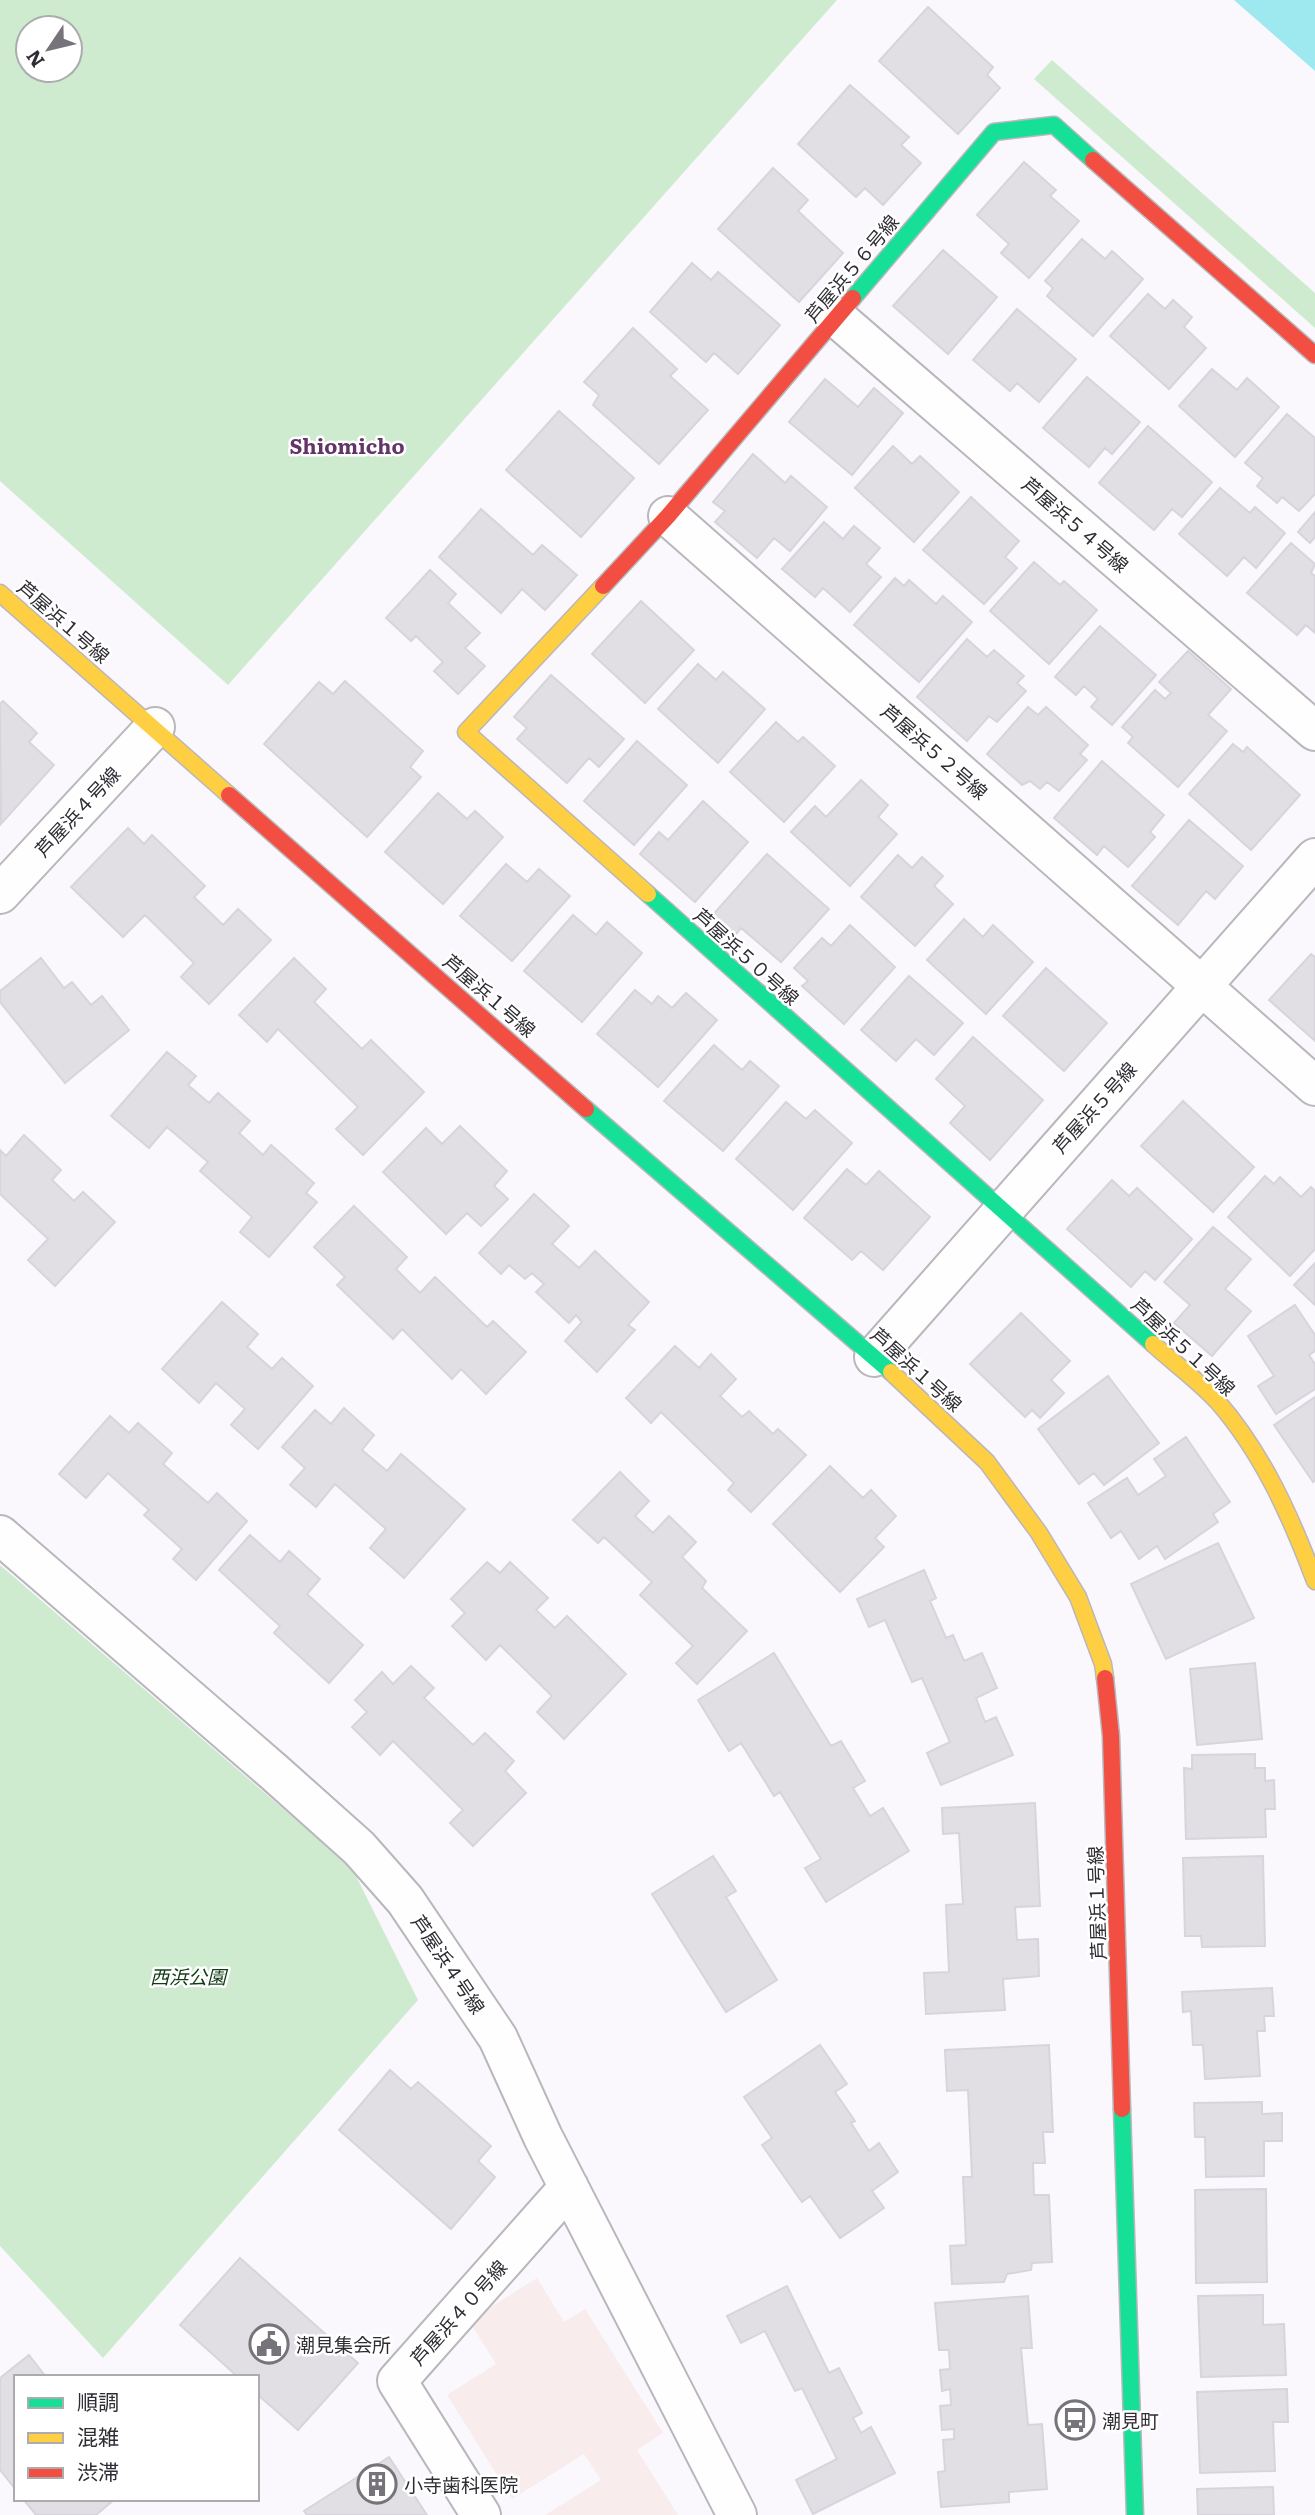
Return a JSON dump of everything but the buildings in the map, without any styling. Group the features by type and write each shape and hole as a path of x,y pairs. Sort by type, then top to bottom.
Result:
{"street":[{"name":"芦屋浜５６号線","path":"466,732 668,516 994,132 1054,125 1315,355"},
{"name":"芦屋浜５４号線","path":"836,317 1315,731"},
{"name":"芦屋浜５２号線","path":"668,516 1315,1086"},
{"name":"芦屋浜１号線","path":"0,593 746,1250 874,1357 987,1461 1039,1533 1078,1597 1103,1664 1112,1763 1135,2515"},
{"name":"芦屋浜４号線","path":"0,894 155,727"},
{"name":"芦屋浜５０号線","path":"466,732 1001,1211"},
{"name":"芦屋浜５号線","path":"874,1357 1315,858"},
{"name":"芦屋浜５１号線","path":"1001,1211 1217,1401 1256,1455 1290,1516 1315,1581"},
{"name":"芦屋浜４号線","path":"0,1535 359,1848 405,1900 498,2038 569,2187 737,2515"},
{"name":"芦屋浜４０号線","path":"481,2515 397,2381 569,2187"}],"shaded area":[{"path":"537,2278 564,2322 585,2309 663,2433 637,2450 678,2515 545,2515 601,2480 584,2454 512,2499 447,2395 496,2364 469,2321"}],"green space":[{"path":"0,0 837,0 228,685 0,481"},
{"path":"1052,60 1315,293 1315,328 1034,79"},
{"name":"西浜公園","path":"0,1565 352,1868 418,2000 103,2358 0,2246"}],"water":[{"path":"1234,0 1315,0 1315,71"}],"traffic: fast":[{"path":"853,298 994,132 1054,125 1093,160"},
{"path":"648,894 1153,1344"},
{"path":"586,1109 891,1372"},
{"path":"1122,2109 1135,2515"}],"traffic: slow":[{"path":"603,586 466,732 648,894"},
{"path":"0,593 229,795"},
{"path":"1153,1344 1211,1394 1249,1443 1286,1510 1315,1581"},
{"path":"891,1372 987,1462 1039,1533 1078,1597 1103,1664 1105,1678"}],"traffic: jam":[{"path":"1093,160 1315,355"},
{"path":"603,586 668,516 853,298"},
{"path":"229,795 586,1109"},
{"path":"1105,1678 1111,1736 1122,2109"}],"place":[{"name":"潮見集会所","path":"269,2344"},
{"name":"潮見町","path":"1075,2420"},
{"name":"小寺歯科医院","path":"377,2484"}],"district":[{"name":"Shiomicho","path":"347,444"}]}
